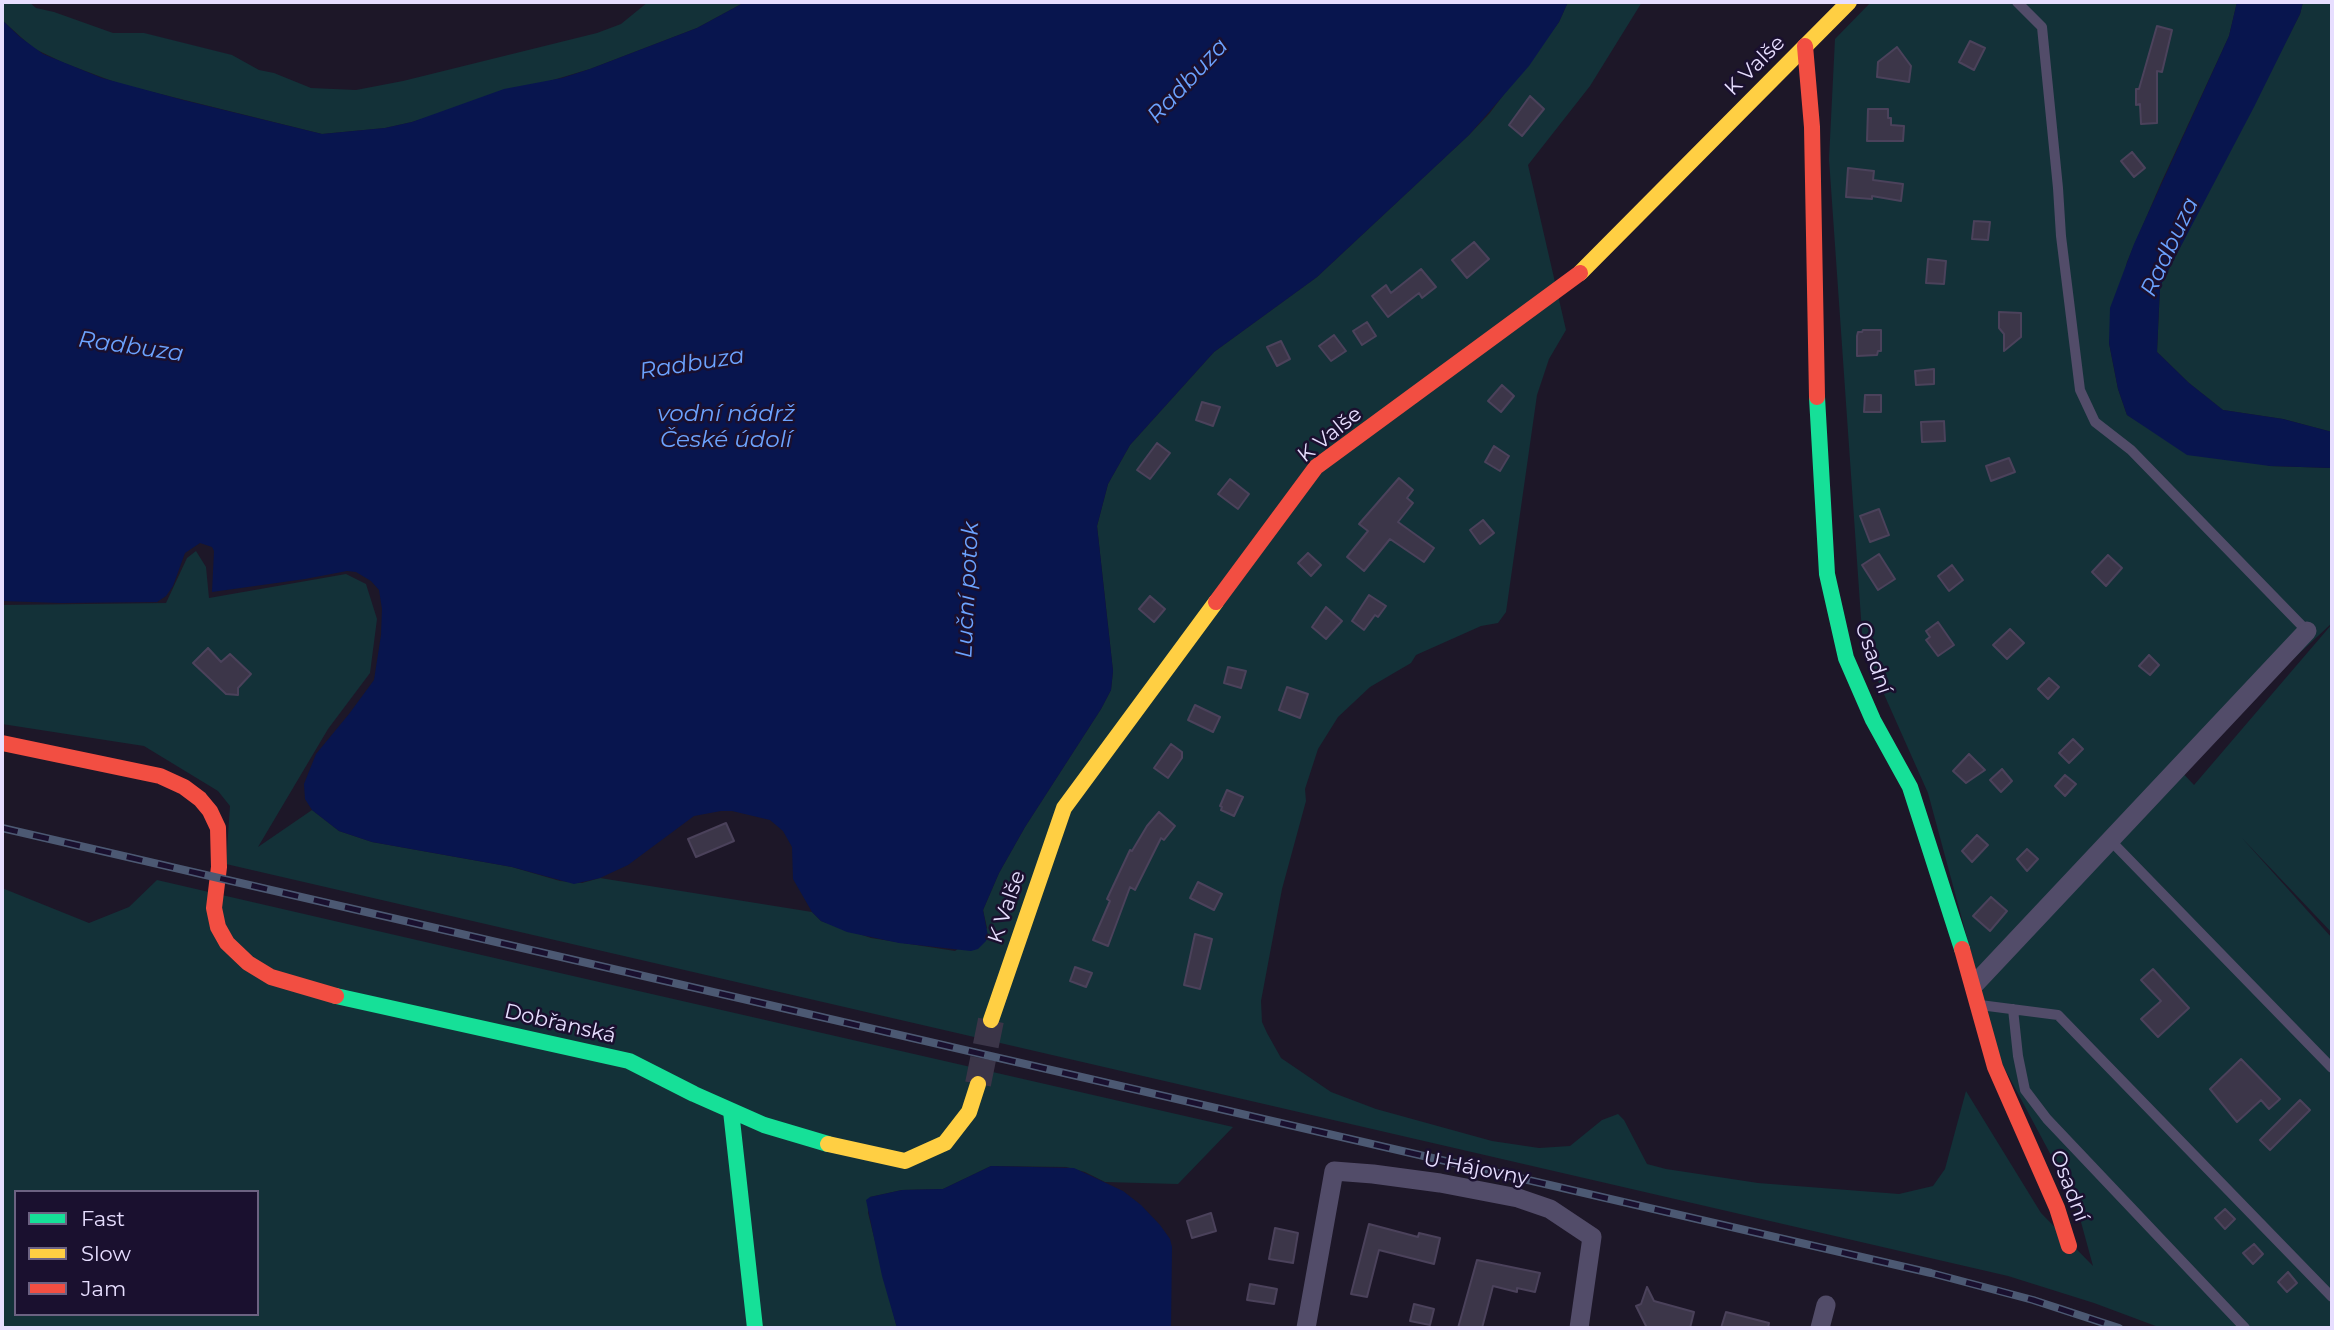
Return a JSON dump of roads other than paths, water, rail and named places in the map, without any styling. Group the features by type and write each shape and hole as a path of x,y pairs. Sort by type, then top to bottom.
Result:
{"street":[{"name":"K Valše","path":"991,1020 1064,808 1316,467 1577,276 1849,2"},
{"name":"Osadní","path":"1805,46 1812,127 1816,380 1827,575 1846,658 1872,720 1910,787 1995,1067 2057,1208 2069,1247"},
{"path":"1975,995 2110,840 2307,631"},
{"name":"Dobřanská","path":"2,743 160,776 184,787 200,799 210,811 218,828 219,867 214,908 218,927 227,943 248,963 271,978 324,994 629,1062 731,1111"},
{"path":"755,1328 731,1111 764,1125 828,1144 905,1161 945,1143 970,1112 978,1084"},
{"name":"U Hájovny","path":"1306,1328 1334,1171 1440,1183 1518,1198 1550,1209 1592,1237 1579,1328"},
{"path":"1820,1328 1826,1305"}],"lane":[{"path":"2017,2 2042,27 2061,236 2080,390 2085,401 2095,422 2131,450 2307,631"},
{"path":"2110,840 2332,1068"},
{"path":"1975,995 2013,1009 2059,1015 2332,1297"},
{"path":"2013,1009 2025,1090 2046,1119 2245,1328"}],"water":[{"name":"vodní nádrž České údolí","path":"745,2 1568,2 1559,22 1529,66 1469,135 1317,277 1214,352 1130,445 1108,484 1097,526 1113,671 1111,690 999,873 983,910 988,936 978,949 971,951 899,943 847,932 821,921 812,912 793,879 792,847 783,831 770,820 732,811 694,816 628,865 600,878 574,884 512,867 372,842 339,831 312,810 305,799 304,784 316,754 374,680 381,635 382,609 379,590 371,581 356,572 347,571 212,592 214,551 212,547 200,543 185,553 173,586 166,596 157,602 2,601 2,20 43,54 102,78 322,134 385,128 412,122 504,89 562,78 697,28"},
{"name":"Radbuza","path":"2237,2 2303,2 2300,14 2254,107 2160,286 2157,352 2189,383 2223,410 2283,419 2332,432 2332,468 2270,466 2187,455 2127,415 2118,389 2109,343 2110,308 2134,244 2229,36"},
{"path":"991,1166 1074,1168 1123,1191 1141,1205 1160,1225 1172,1247 1171,1328 897,1328 882,1276 866,1200 902,1190 943,1189"}],"tunnel":[{"path":"978,1084 991,1020"}],"railway":[{"path":"2,828 1931,1273 2033,1300 2119,1328"}],"water label":[{"name":"Luční potok","path":"968,590"}]}
